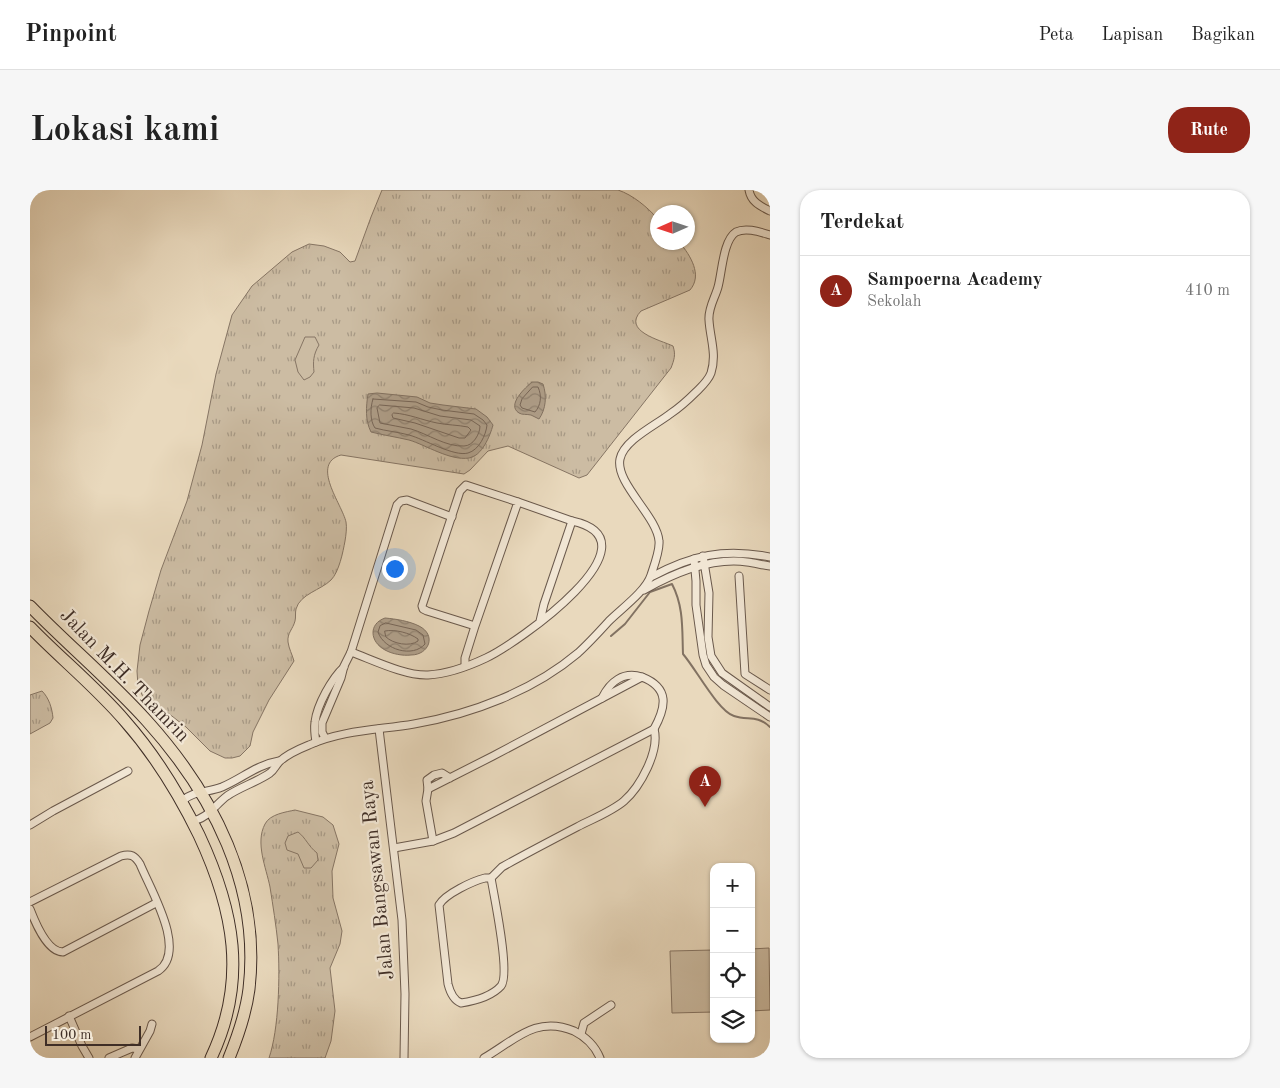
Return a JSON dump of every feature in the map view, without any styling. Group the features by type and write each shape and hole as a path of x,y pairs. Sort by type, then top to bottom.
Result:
{"main road":[{"name":"Jalan M.H. Thamrin","path":"30,606 147,721 177,757 211,809 233,856 246,903 251,954 249,989 240,1028 229,1058"},
{"name":"Jalan M.H. Thamrin","path":"30,627 124,719 147,747 182,801 213,865 223,893 230,923 233,982 228,1012 211,1058"}],"street":[{"path":"749,190 750,196 754,201 770,211"},
{"path":"182,801 190,794 223,786 265,764 280,761 325,738 351,732 448,718 506,697 540,679 578,654 641,591 651,576 659,549 659,540 623,476 620,468 620,457 624,450 641,434 682,405 708,379 714,352 708,319 709,311 718,289 730,240 740,231 750,230 770,234"},
{"path":"352,652 420,675 438,673 486,658 504,648 577,590 596,565 602,553 602,542 595,529 466,485 461,489 422,606 423,609 428,611 475,626"},
{"path":"316,742 314,724 318,710 335,675 344,666 352,652 399,502 407,500 452,517"},
{"path":"465,666 475,626 518,502"},
{"path":"540,621 572,521"},
{"path":"651,576 694,559 723,552 741,552 770,557"},
{"path":"703,556 709,598 709,650 716,665 726,677 770,707"},
{"path":"694,559 695,597 706,665 714,677 723,685 770,717"},
{"path":"641,591 668,577 703,565 746,561 770,566"},
{"path":"739,576 745,674 770,690"},
{"path":"696,580 706,580"},
{"path":"698,615 708,614"},
{"path":"325,738 322,732 322,723 342,678 344,666"},
{"path":"491,878 505,966 504,979 494,992 468,1002 458,1002 452,996 448,984 439,905 442,899 480,879 491,878 502,867 623,802 640,782 651,759 656,739 654,729 663,710 662,692 655,684 642,677 633,675 621,677 609,686 602,698"},
{"path":"433,841 426,801 428,789 642,677"},
{"path":"323,699 331,704"},
{"name":"Jalan Bangsawan Raya","path":"379,729 386,799 394,848 404,954 404,1058"},
{"path":"394,848 433,841 464,828 654,729"},
{"path":"192,820 203,818 228,796 271,772 280,761"},
{"path":"30,825 53,810 128,772"},
{"path":"30,902 121,856 130,855 140,864 167,928 169,938 169,957 166,966 30,1037"},
{"path":"30,908 41,933 52,948 58,952 63,952 156,903"},
{"path":"581,1034 584,1023 611,1005"},
{"path":"69,1016 89,1058"},
{"path":"135,1058 152,1024"},
{"path":"484,1058 527,1030 548,1025 561,1026 581,1034 592,1044 600,1058"},
{"path":"109,1058 132,1048 139,1049"}],"green space":[{"path":"382,190 618,190 634,198 650,212 650,250 686,250 694,265 694,284 690,290 641,311 636,318 636,324 645,334 673,346 674,360 671,368 587,475 579,478 508,446 488,451 464,474 341,455 332,460 328,467 330,485 346,524 342,556 331,580 306,596 298,604 295,621 288,639 294,661 269,700 253,732 250,746 240,756 225,758 210,751 186,727 159,706 143,697 138,686 137,671 140,645 149,611 161,570 187,501 202,445 216,374 232,315 252,286 292,252 309,244 324,246 340,252 350,262 355,261"},
{"path":"305,337 315,337 319,345 314,358 314,372 304,380 298,372 295,360"},
{"path":"42,691 50,703 53,718 50,723 30,734 30,695"},
{"path":"295,810 323,817 333,825 339,844 332,871 333,898 342,931 340,944 330,968 335,1011 331,1041 325,1058 269,1058 277,1018 279,957 270,887 262,855 261,839 262,831 267,821 278,814"},
{"path":"298,832 317,853 318,860 311,868 304,868 298,854 287,850 285,843 288,836"},
{"path":"769,948 770,1010 755,1011 755,949"},
{"path":"710,950 710,1012 672,1013 670,951"}],"water":[{"path":"532,382 543,384 544,389 544,407 539,419 531,415 519,413 515,405 518,396"},
{"path":"377,393 417,397 430,403 476,409 487,417 493,425 488,440 478,454 469,458 462,458 438,452 409,440 371,432 366,413 368,394"},
{"path":"385,618 411,623 425,630 429,639 426,648 417,654 405,655 391,653 380,647 373,633 376,624"}],"waterway":[{"path":"611,636 625,624 650,592 672,584 679,601 683,654 714,698 728,713 734,716 760,720 770,727"}],"place":[{"name":"Sampoerna Academy","path":"705,807"}]}
